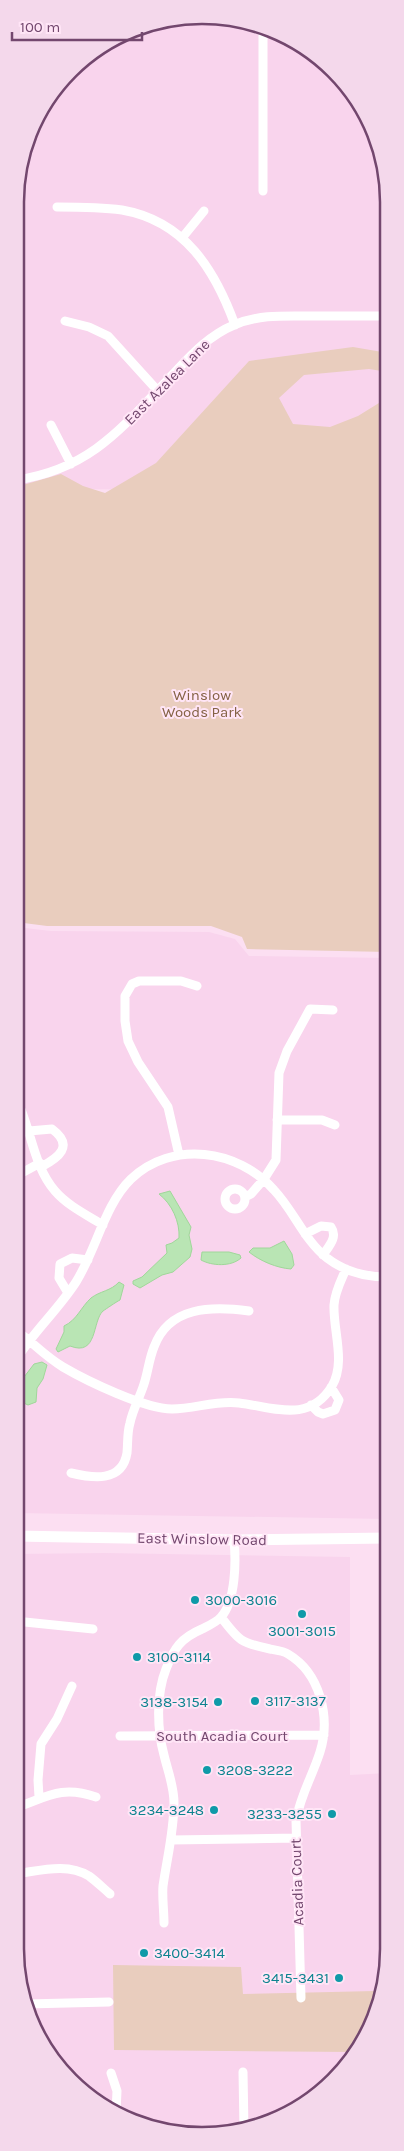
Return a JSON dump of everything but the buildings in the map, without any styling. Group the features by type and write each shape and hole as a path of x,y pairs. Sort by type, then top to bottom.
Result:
{"main road":[{"name":"East Winslow Road","path":"24,1536 234,1540 380,1538"}],"street":[{"path":"263,34 263,191"},
{"path":"56,207 94,207 124,210 158,223 182,238 197,252 211,270 223,293 235,325"},
{"path":"182,238 204,211"},
{"name":"East Azalea Lane","path":"24,478 44,474 88,456 109,440 207,340 235,325 252,319 277,316 380,316"},
{"path":"65,321 88,327 108,336 157,390"},
{"path":"51,425 71,464"},
{"path":"179,1155 168,1107 138,1062 128,1041 124,1021 125,989 139,981 180,981 197,986"},
{"path":"245,1197 251,1194 264,1180 276,1160 278,1073 287,1051 310,1009 333,1010"},
{"path":"24,1116 48,1181 62,1198 103,1225"},
{"path":"277,1120 322,1120 335,1125"},
{"path":"24,1172 59,1157 63,1144 57,1133 52,1129 29,1131"},
{"path":"24,1350 68,1293 88,1260 113,1202 131,1179 153,1164 179,1155 203,1154 223,1158 250,1169 275,1190 305,1234 323,1255 346,1269 361,1275 380,1276"},
{"path":"305,1234 321,1226 331,1227 334,1238 323,1255"},
{"path":"68,1293 59,1278 60,1264 72,1258 88,1260"},
{"path":"24,1336 64,1367 138,1402 171,1409 228,1402 287,1411 306,1408 325,1395 331,1387 338,1368 335,1299 337,1288 346,1269"},
{"path":"71,1473 101,1478 118,1470 127,1456 130,1422 138,1402 154,1346 159,1336 172,1321 199,1309 230,1308 248,1310"},
{"path":"312,1405 318,1412 323,1414 335,1410 339,1400 331,1387"},
{"path":"164,1923 163,1888 171,1840 174,1802 172,1778 160,1736 160,1694 164,1673 171,1656 181,1640 221,1617 230,1601 235,1557 234,1540"},
{"name":"Acadia Court","path":"221,1617 240,1640 251,1646 288,1653 307,1670 316,1682 321,1698 324,1735 320,1752 300,1800 296,1820 301,1998"},
{"path":"24,1623 93,1628"},
{"path":"39,1797 38,1780 41,1744 57,1719 72,1686"},
{"name":"South Acadia Court","path":"120,1736 324,1735"},
{"path":"24,1804 39,1797 80,1791 96,1797"},
{"path":"171,1840 296,1838"},
{"path":"24,1873 59,1868 77,1870 89,1876 110,1894"},
{"path":"32,2004 109,2002"},
{"path":"243,2072 244,2122"},
{"path":"111,2073 116,2091 116,2105"}],"shaded area":[{"path":"190,24 214,24 237,27 270,37 301,54 320,68 336,84 350,103 362,123 371,145 377,167 380,190 380,490 24,489 24,190 27,167 37,134 54,103 68,84 84,68 103,54 134,37 167,27"},
{"path":"24,928 51,931 209,932 235,939 249,956 380,958 380,1519 24,1513"},
{"path":"170,1191 191,1227 189,1235 192,1249 190,1257 173,1272 162,1275 140,1288 133,1284 133,1281 142,1277 167,1253 166,1245 179,1238 174,1214 168,1203 159,1194"},
{"path":"284,1241 292,1254 294,1265 291,1269 269,1264 249,1252 253,1248 270,1248"},
{"path":"202,1252 229,1252 240,1255 241,1258 232,1263 216,1264 201,1260"},
{"path":"119,1282 124,1285 120,1300 103,1311 90,1342 85,1347 70,1346 58,1352 56,1349 64,1332 64,1326 76,1317 91,1298"},
{"path":"42,1362 47,1365 43,1379 37,1388 36,1402 28,1405 24,1403 24,1377 34,1364"},
{"path":"105,1553 350,1557 350,1775 380,1773 379,1972 367,2017 343,2058 311,2090 270,2114 225,2126 190,2127 167,2124 134,2114 93,2090 68,2067 54,2048 37,2017 27,1984 24,1961 24,1554"}],"green space":[{"name":"Winslow Woods Park","path":"353,347 380,352 380,371 369,369 304,375 279,398 293,424 330,427 358,416 380,402 380,952 247,949 242,937 211,926 47,926 24,923 24,485 61,474 83,486 105,493 156,463 249,361"},
{"path":"113,1965 241,1967 243,1994 375,1991 362,2028 347,2052 114,2050"}],"place":[{"name":"3000-3016","path":"195,1600"},
{"name":"3001-3015","path":"302,1614"},
{"name":"3100-3114","path":"137,1657"},
{"name":"3117-3137","path":"255,1701"},
{"name":"3138-3154","path":"218,1702"},
{"name":"3208-3222","path":"207,1770"},
{"name":"3234-3248","path":"214,1810"},
{"name":"3233-3255","path":"332,1814"},
{"name":"3400-3414","path":"144,1953"},
{"name":"3415-3431","path":"339,1978"}]}
